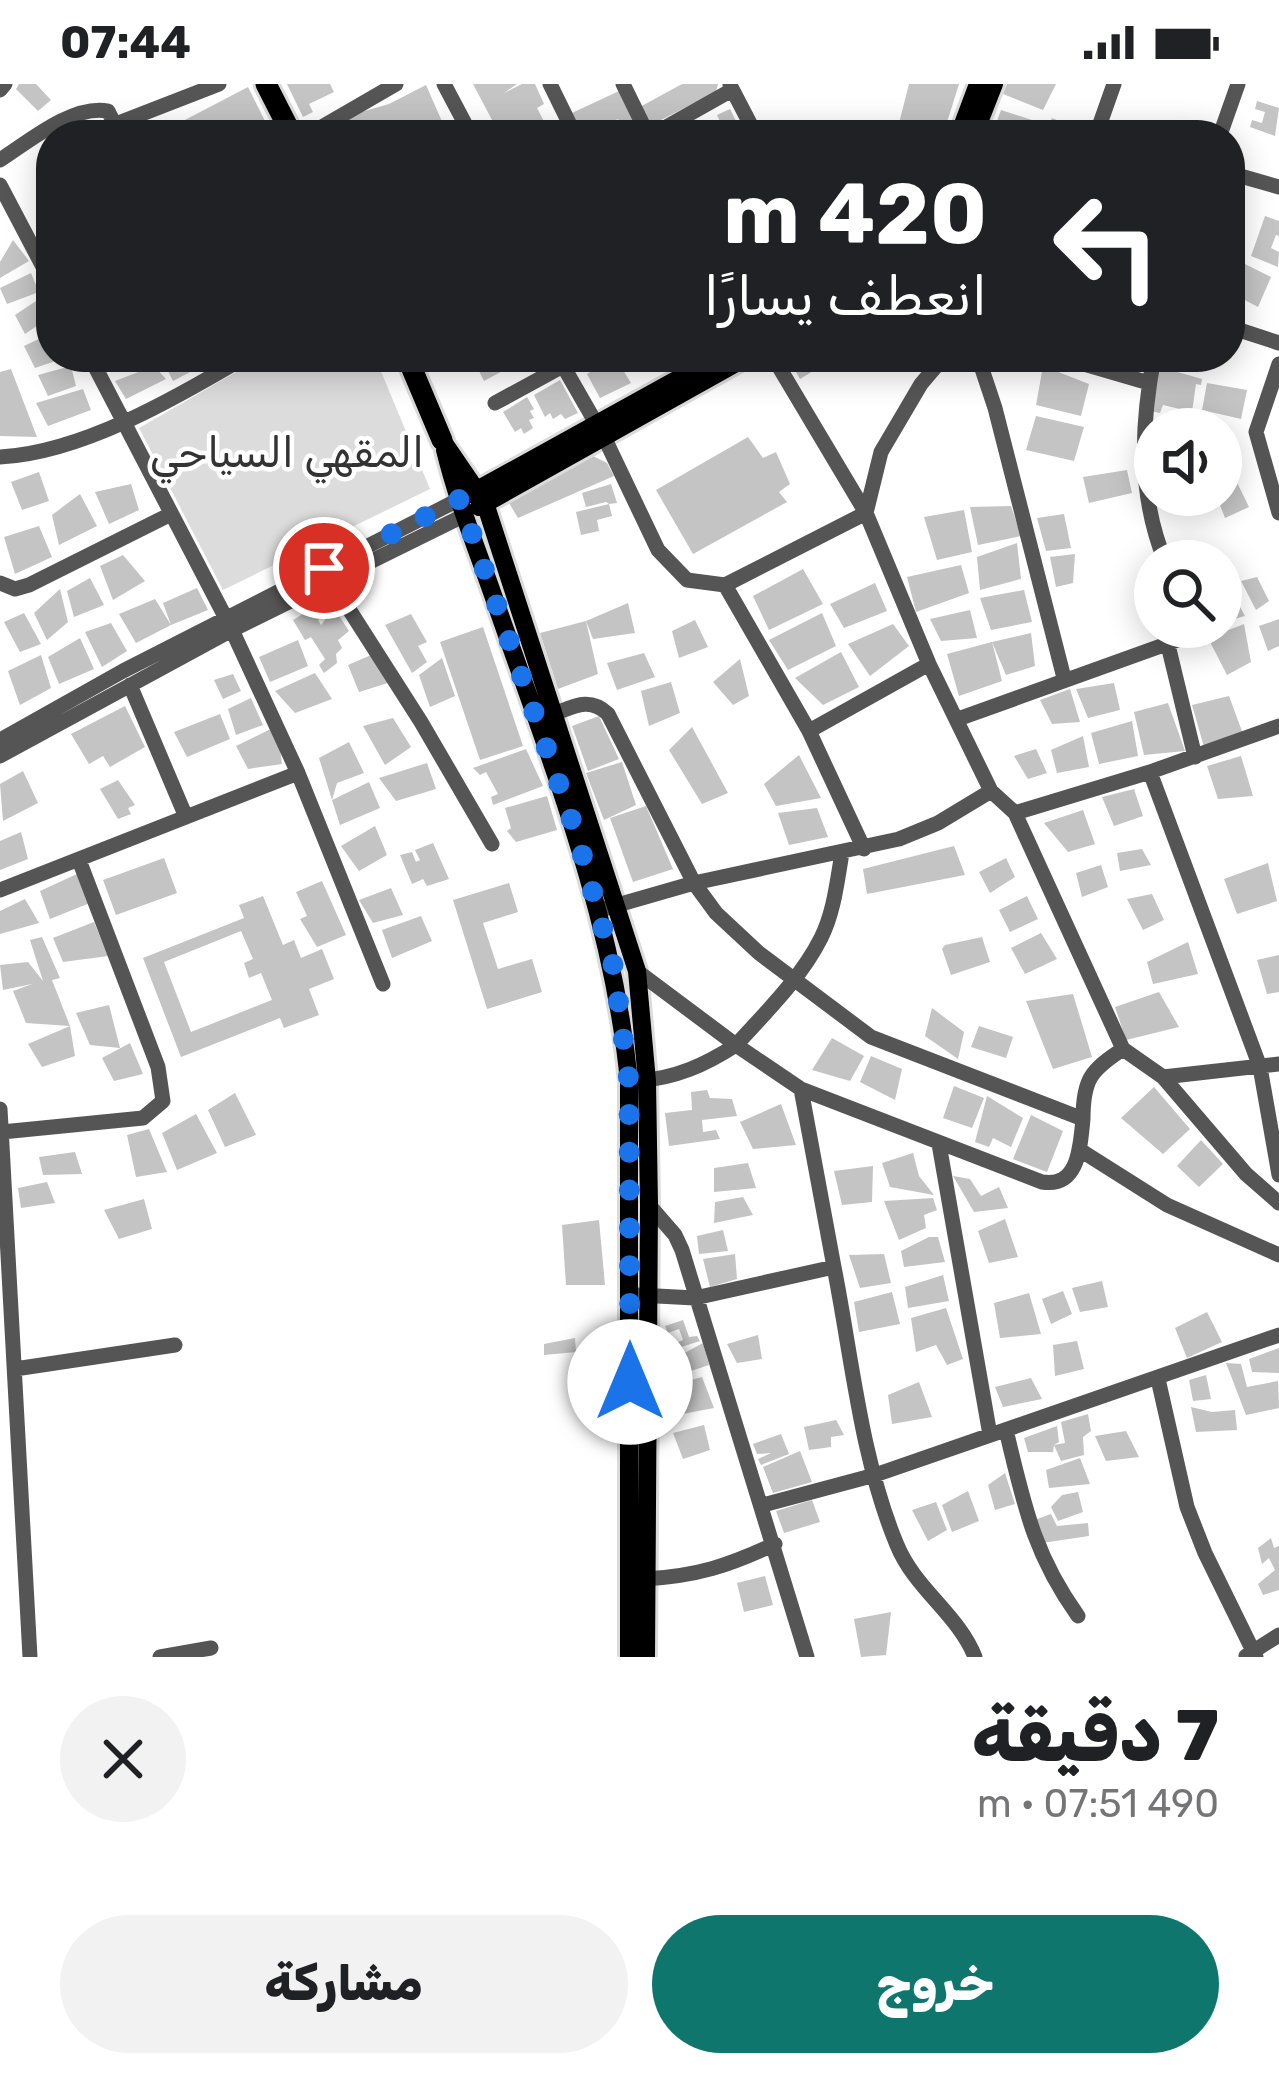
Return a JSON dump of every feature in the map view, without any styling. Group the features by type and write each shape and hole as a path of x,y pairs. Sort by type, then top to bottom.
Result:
{"highway":[{"path":"266,84 284,120"},
{"path":"413,372 442,440"}],"main road":[{"path":"965,120 978,84"},
{"path":"980,120 994,84"},
{"path":"463,507 703,372"},
{"path":"442,440 482,496 607,908 637,971 646,1657"},
{"path":"442,440 463,507 546,717"},
{"path":"607,908 614,968 638,1081 649,1205 640,1295 629,1657"}],"street":[{"path":"138,120 219,84"},
{"path":"334,120 396,84"},
{"path":"444,84 464,120"},
{"path":"550,84 568,120"},
{"path":"622,84 642,120"},
{"path":"1102,120 1114,84"},
{"path":"1225,120 1238,84"},
{"path":"675,120 731,87 748,120"},
{"path":"70,120 91,110 108,111 113,120"},
{"path":"0,160 36,137"},
{"path":"1245,177 1279,187"},
{"path":"0,185 36,253"},
{"path":"1245,332 1279,343"},
{"path":"1279,364 1256,432 1279,513"},
{"path":"98,372 230,625 298,773 383,984"},
{"path":"0,457 45,450 124,421 213,372"},
{"path":"495,403 545,372"},
{"path":"567,372 658,550 687,580 724,585 866,513"},
{"path":"782,372 866,513 929,664 991,791 1015,813 1124,1049 1163,1077 1246,1174 1279,1203"},
{"path":"866,513 880,452 931,372"},
{"path":"983,372 1064,678"},
{"path":"1111,372 1149,383"},
{"path":"1151,372 1144,417 1144,479 1157,540"},
{"path":"1261,458 1279,464"},
{"path":"0,756 230,625 332,581 463,507"},
{"path":"0,740 463,507"},
{"path":"0,583 15,589 29,585 171,514"},
{"path":"332,581 492,844"},
{"path":"724,585 809,731 864,849"},
{"path":"958,718 1162,648"},
{"path":"1168,648 1195,757"},
{"path":"809,731 929,664"},
{"path":"130,685 186,817"},
{"path":"546,717 585,702 598,704 608,714 694,883 716,913 793,980 871,1037 1083,1119"},
{"path":"1015,813 1279,726"},
{"path":"1150,772 1260,1067 1279,1175"},
{"path":"0,890 298,773"},
{"path":"607,908 694,883 864,849 938,823 991,791"},
{"path":"638,1081 706,1064 736,1046 821,940 842,854"},
{"path":"2,1132 143,1118 163,1101 158,1067 79,860"},
{"path":"637,971 801,1089 1052,1184 1071,1173 1080,1150 1086,1084 1095,1068 1124,1049"},
{"path":"1163,1077 1279,1064"},
{"path":"801,1089 875,1475 898,1547 923,1589 956,1622 975,1657"},
{"path":"0,1109 7,1317 16,1369 30,1657"},
{"path":"939,1144 998,1432 1030,1531 1056,1586 1078,1616"},
{"path":"1080,1150 1167,1205 1279,1255"},
{"path":"649,1205 675,1234 807,1657"},
{"path":"640,1295 694,1298 834,1267"},
{"path":"763,1505 875,1475 1279,1335"},
{"path":"16,1369 175,1345"},
{"path":"1159,1378 1187,1507 1251,1655 1279,1635"},
{"path":"645,1579 709,1572 775,1544"},
{"path":"160,1657 211,1648"}],"green space":[{"name":"المقهي السياحي","path":"236,372 381,372 430,489 223,590 139,428"}],"building":[{"path":"19,84 36,84 51,100 38,111 16,89"},
{"path":"287,84 330,84 334,92 309,104 313,112 303,117"},
{"path":"473,84 517,84 504,93 522,84 535,84 544,104 537,108 543,120 492,120"},
{"path":"682,84 718,84 716,92 661,120 645,120 638,108"},
{"path":"909,84 959,84 948,120 900,120"},
{"path":"1007,84 1056,84 1043,110 1003,94"},
{"path":"426,85 441,120 346,120"},
{"path":"248,87 264,120 185,120"},
{"path":"619,91 637,120 575,120 572,113"},
{"path":"1257,101 1279,108 1275,136 1250,127 1252,120 1262,123 1265,112 1255,109"},
{"path":"730,109 736,120 719,120 717,115"},
{"path":"1001,110 1032,120 997,120"},
{"path":"1265,216 1279,221 1279,236 1271,248 1279,252 1278,267 1251,256"},
{"path":"13,240 29,261 0,278 0,262"},
{"path":"1245,264 1271,277 1258,307 1245,300"},
{"path":"31,273 36,293 7,304 0,288"},
{"path":"36,301 36,327 25,334 15,315"},
{"path":"36,340 36,368 35,368 24,346"},
{"path":"11,369 37,437 0,436 0,372"},
{"path":"72,372 76,386 48,396 38,375"},
{"path":"138,372 160,372 166,379 126,399 115,381"},
{"path":"168,372 190,372 173,381"},
{"path":"480,372 501,372 484,381"},
{"path":"624,372 631,383 600,398 587,374"},
{"path":"1042,372 1058,372 1089,384 1081,416 1036,405"},
{"path":"1155,372 1202,379 1201,385 1196,384 1193,408 1150,408"},
{"path":"560,380 578,413 565,419 561,414 545,417 534,395"},
{"path":"1207,383 1247,390 1242,414 1242,408 1202,408"},
{"path":"83,389 91,410 48,426 36,403"},
{"path":"527,397 534,418 529,420 533,428 524,434 521,428 515,432 503,412"},
{"path":"1036,416 1084,427 1074,461 1026,450"},
{"path":"748,437 763,458 776,452 790,484 779,492 787,502 693,554 656,490"},
{"path":"593,456 607,463 614,476 518,518 506,498"},
{"path":"1127,470 1132,493 1089,503 1083,477"},
{"path":"39,472 49,501 22,510 11,482"},
{"path":"131,484 139,510 109,524 95,492"},
{"path":"611,484 617,503 586,507 582,493"},
{"path":"80,494 97,526 59,545 52,515"},
{"path":"609,504 612,516 597,520 599,531 581,535 576,512"},
{"path":"1011,506 1021,536 978,545 970,507"},
{"path":"964,510 972,552 937,560 924,517"},
{"path":"1064,514 1071,548 1046,551 1037,518"},
{"path":"39,526 52,557 15,574 4,537"},
{"path":"1017,543 1021,579 980,590 977,557"},
{"path":"1075,554 1073,583 1056,587 1050,557"},
{"path":"123,555 145,581 113,600 100,566"},
{"path":"961,565 969,593 916,612 907,577"},
{"path":"803,569 823,604 769,630 753,596"},
{"path":"1257,577 1269,601 1256,610 1242,581"},
{"path":"90,578 104,605 74,617 67,591"},
{"path":"875,583 887,611 844,628 830,604"},
{"path":"197,588 208,610 171,625 163,603"},
{"path":"60,589 68,622 47,640 34,613"},
{"path":"1024,590 1032,622 991,630 980,598"},
{"path":"155,599 171,625 136,643 119,614"},
{"path":"628,603 635,633 593,639 586,621"},
{"path":"318,605 324,614 318,620 321,625 334,608 349,631 338,640 342,648 336,654 337,663 324,673 319,665 325,659 293,620"},
{"path":"970,610 977,638 941,641 930,619"},
{"path":"24,613 41,644 20,652 4,622"},
{"path":"822,613 836,646 788,670 769,640"},
{"path":"411,614 427,642 418,646 427,662 412,673 385,625"},
{"path":"1279,619 1279,646 1268,651 1259,626"},
{"path":"695,620 708,647 679,658 672,631"},
{"path":"586,621 598,674 558,689 540,633"},
{"path":"111,623 127,651 102,667 85,632"},
{"path":"893,624 909,646 870,676 848,644"},
{"path":"1242,625 1251,662 1227,675 1213,648 1242,648"},
{"path":"483,627 523,746 480,760 440,642"},
{"path":"1031,633 1035,666 1006,675 992,642"},
{"path":"80,638 94,669 59,684 48,657"},
{"path":"298,640 308,666 270,682 259,657"},
{"path":"992,642 1002,681 959,696 947,654"},
{"path":"841,652 859,687 823,705 795,678"},
{"path":"644,653 655,677 617,690 607,663"},
{"path":"41,655 51,688 20,705 8,671"},
{"path":"371,655 388,683 359,692 348,665"},
{"path":"442,658 455,696 430,707 419,675"},
{"path":"740,659 749,696 733,705 713,682"},
{"path":"315,673 332,699 295,713 275,691"},
{"path":"233,674 241,691 223,699 214,680"},
{"path":"671,682 680,713 649,726 641,691"},
{"path":"1114,683 1120,710 1088,718 1076,689"},
{"path":"1070,689 1080,722 1052,724 1040,700"},
{"path":"1229,696 1243,734 1204,747 1192,705"},
{"path":"251,698 263,725 236,735 228,709"},
{"path":"1168,703 1185,751 1144,755 1134,712"},
{"path":"125,706 145,747 110,767 103,756 89,764 71,734"},
{"path":"220,714 230,739 187,757 174,732"},
{"path":"599,716 619,759 588,771 572,726"},
{"path":"393,718 411,747 385,765 363,726"},
{"path":"1132,721 1138,756 1099,764 1091,733"},
{"path":"277,726 282,764 248,769 236,746"},
{"path":"692,727 728,793 702,804 669,750"},
{"path":"1083,736 1089,767 1057,773 1051,750"},
{"path":"349,742 364,773 337,783 332,800 319,758"},
{"path":"526,749 543,786 493,805 491,797 498,794 486,772 480,775 473,768"},
{"path":"1036,749 1047,773 1028,779 1014,756"},
{"path":"799,755 821,798 776,806 764,784"},
{"path":"1241,756 1253,796 1218,799 1207,766"},
{"path":"622,762 636,805 604,820 586,773"},
{"path":"427,763 436,789 396,801 379,778"},
{"path":"23,771 38,803 3,821 0,784"},
{"path":"118,780 135,805 128,808 131,814 118,819 100,789"},
{"path":"369,782 380,808 340,825 332,800"},
{"path":"1134,789 1143,816 1114,826 1102,797"},
{"path":"547,796 557,830 516,842 507,831 511,828 505,808"},
{"path":"646,806 673,869 633,882 610,818"},
{"path":"817,808 828,837 789,845 778,813"},
{"path":"1083,810 1095,844 1068,852 1044,823"},
{"path":"375,826 387,855 359,871 341,846"},
{"path":"21,832 28,859 0,870 0,841"},
{"path":"433,843 449,879 427,886 423,879 412,884 400,855 412,852 416,862 420,860 415,850"},
{"path":"954,846 965,875 867,894 863,869"},
{"path":"1142,849 1151,865 1120,871 1117,853"},
{"path":"164,858 177,893 116,915 103,880"},
{"path":"1006,858 1015,877 990,893 979,872"},
{"path":"1268,863 1277,901 1237,914 1224,879"},
{"path":"1101,865 1108,887 1082,897 1076,873"},
{"path":"77,874 95,901 50,919 40,891"},
{"path":"322,881 346,935 317,947 300,919 307,916 296,892"},
{"path":"509,883 518,912 483,923 498,969 532,959 542,992 487,1009 453,900"},
{"path":"391,888 403,915 373,923 359,900"},
{"path":"1152,894 1164,920 1143,930 1127,899"},
{"path":"263,896 283,945 294,940 301,958 322,949 334,979 309,989 319,1015 284,1028 280,1018 181,1057 143,958 244,918 239,905","holes":["241,931 253,959 244,963 249,978 261,973 272,1000 191,1032 164,962"]},
{"path":"1027,896 1038,919 1010,932 999,910"},
{"path":"25,899 39,923 0,934 0,911"},
{"path":"421,916 432,941 392,958 382,930"},
{"path":"94,922 108,956 63,962 53,938"},
{"path":"1041,933 1057,959 1025,974 1011,948"},
{"path":"42,937 60,978 52,980 70,1026 26,1023 13,991 32,984 3,990 0,965 28,962 43,981 30,940"},
{"path":"982,937 990,962 951,975 942,949 945,945"},
{"path":"1188,942 1198,974 1153,984 1147,962"},
{"path":"1279,955 1279,992 1267,994 1257,960"},
{"path":"1159,992 1179,1027 1126,1040 1115,1007"},
{"path":"1073,994 1092,1057 1053,1069 1026,1001"},
{"path":"109,1005 120,1048 90,1045 76,1013"},
{"path":"932,1008 964,1032 958,1059 925,1036"},
{"path":"70,1026 75,1056 42,1067 28,1044"},
{"path":"979,1026 1013,1037 1006,1058 971,1047"},
{"path":"832,1038 864,1056 850,1081 812,1070"},
{"path":"130,1043 143,1074 114,1081 102,1058"},
{"path":"871,1056 902,1069 895,1100 860,1082"},
{"path":"954,1086 984,1098 972,1128 943,1118"},
{"path":"1154,1087 1190,1129 1163,1154 1121,1118"},
{"path":"707,1090 710,1098 732,1099 737,1116 702,1120 703,1132 716,1130 720,1139 669,1146 665,1113 692,1110 691,1092"},
{"path":"235,1093 256,1135 225,1147 208,1110"},
{"path":"987,1096 1023,1118 1011,1147 993,1138 989,1147 975,1142"},
{"path":"781,1104 796,1145 753,1149 740,1122"},
{"path":"196,1114 217,1153 177,1170 162,1133"},
{"path":"1031,1115 1063,1131 1047,1172 1013,1159"},
{"path":"149,1129 167,1172 136,1177 127,1135"},
{"path":"1201,1140 1223,1164 1199,1187 1177,1166"},
{"path":"75,1152 82,1174 43,1175 39,1157"},
{"path":"913,1153 919,1176 934,1195 890,1187 882,1163"},
{"path":"748,1163 756,1188 714,1192 714,1168"},
{"path":"873,1166 872,1202 842,1205 834,1171"},
{"path":"953,1176 970,1179 981,1196 999,1187 1008,1208 974,1212"},
{"path":"47,1182 55,1203 21,1208 18,1188"},
{"path":"743,1197 753,1215 714,1223 715,1202"},
{"path":"933,1198 937,1210 924,1215 926,1228 899,1240 884,1201"},
{"path":"144,1199 152,1229 119,1239 104,1210"},
{"path":"1005,1219 1018,1257 989,1263 978,1231"},
{"path":"599,1220 605,1285 566,1285 562,1225"},
{"path":"723,1230 728,1251 699,1254 697,1236"},
{"path":"938,1237 945,1262 904,1267 901,1251"},
{"path":"735,1254 737,1279 710,1287 703,1259"},
{"path":"884,1254 891,1283 860,1288 849,1255"},
{"path":"943,1275 949,1301 908,1308 905,1287"},
{"path":"1102,1281 1108,1307 1080,1312 1072,1288"},
{"path":"1063,1291 1072,1314 1051,1324 1042,1299"},
{"path":"892,1292 900,1324 859,1332 854,1302"},
{"path":"1029,1293 1041,1334 1000,1338 994,1303"},
{"path":"946,1308 963,1359 947,1365 936,1345 916,1352 911,1318"},
{"path":"1207,1312 1222,1342 1187,1358 1175,1328"},
{"path":"683,1320 689,1337 697,1336 700,1341 675,1349 673,1344 683,1340 679,1329 668,1333 665,1326"},
{"path":"758,1335 762,1359 737,1363 727,1344"},
{"path":"575,1338 576,1352 544,1355 544,1344"},
{"path":"618,1340 619,1357 592,1359 591,1341"},
{"path":"1077,1341 1084,1369 1055,1376 1053,1345"},
{"path":"703,1343 709,1365 679,1375 675,1358"},
{"path":"1279,1348 1279,1373 1252,1372 1249,1359"},
{"path":"1226,1363 1241,1364 1247,1387 1278,1381 1279,1408 1246,1415"},
{"path":"1206,1375 1211,1399 1193,1401 1189,1380"},
{"path":"702,1377 714,1408 672,1416 665,1387"},
{"path":"1031,1378 1042,1399 1003,1407 995,1387"},
{"path":"919,1382 932,1417 892,1424 888,1395"},
{"path":"1191,1407 1235,1410 1237,1430 1196,1432"},
{"path":"1088,1414 1091,1431 1083,1437 1084,1455 1061,1461 1054,1445 1065,1443 1061,1422"},
{"path":"836,1420 844,1435 831,1437 831,1447 809,1450 804,1427"},
{"path":"704,1425 710,1450 683,1459 673,1433"},
{"path":"1057,1426 1059,1442 1053,1452 1028,1452 1024,1438"},
{"path":"1126,1431 1139,1457 1106,1461 1095,1436"},
{"path":"781,1434 789,1454 761,1465 758,1459 771,1453 757,1454 753,1444"},
{"path":"800,1451 812,1482 773,1493 763,1467"},
{"path":"1080,1458 1090,1484 1049,1488 1046,1470"},
{"path":"1005,1473 1015,1504 995,1510 988,1485"},
{"path":"968,1491 979,1521 952,1532 942,1505"},
{"path":"1078,1492 1083,1512 1058,1521 1051,1507 1062,1495"},
{"path":"812,1500 820,1522 784,1533 776,1511"},
{"path":"936,1502 947,1530 928,1541 912,1510"},
{"path":"1051,1514 1057,1526 1088,1523 1089,1536 1042,1543 1037,1519"},
{"path":"1271,1538 1274,1548 1279,1546 1279,1590 1263,1595 1258,1584 1275,1570 1269,1558 1262,1564 1258,1548"},
{"path":"765,1576 773,1605 744,1612 737,1583"},
{"path":"891,1612 886,1655 861,1657 854,1619"}],"route":[{"path":"324,568 460,499 577,836 614,968 629,1082 630,1382"}]}
